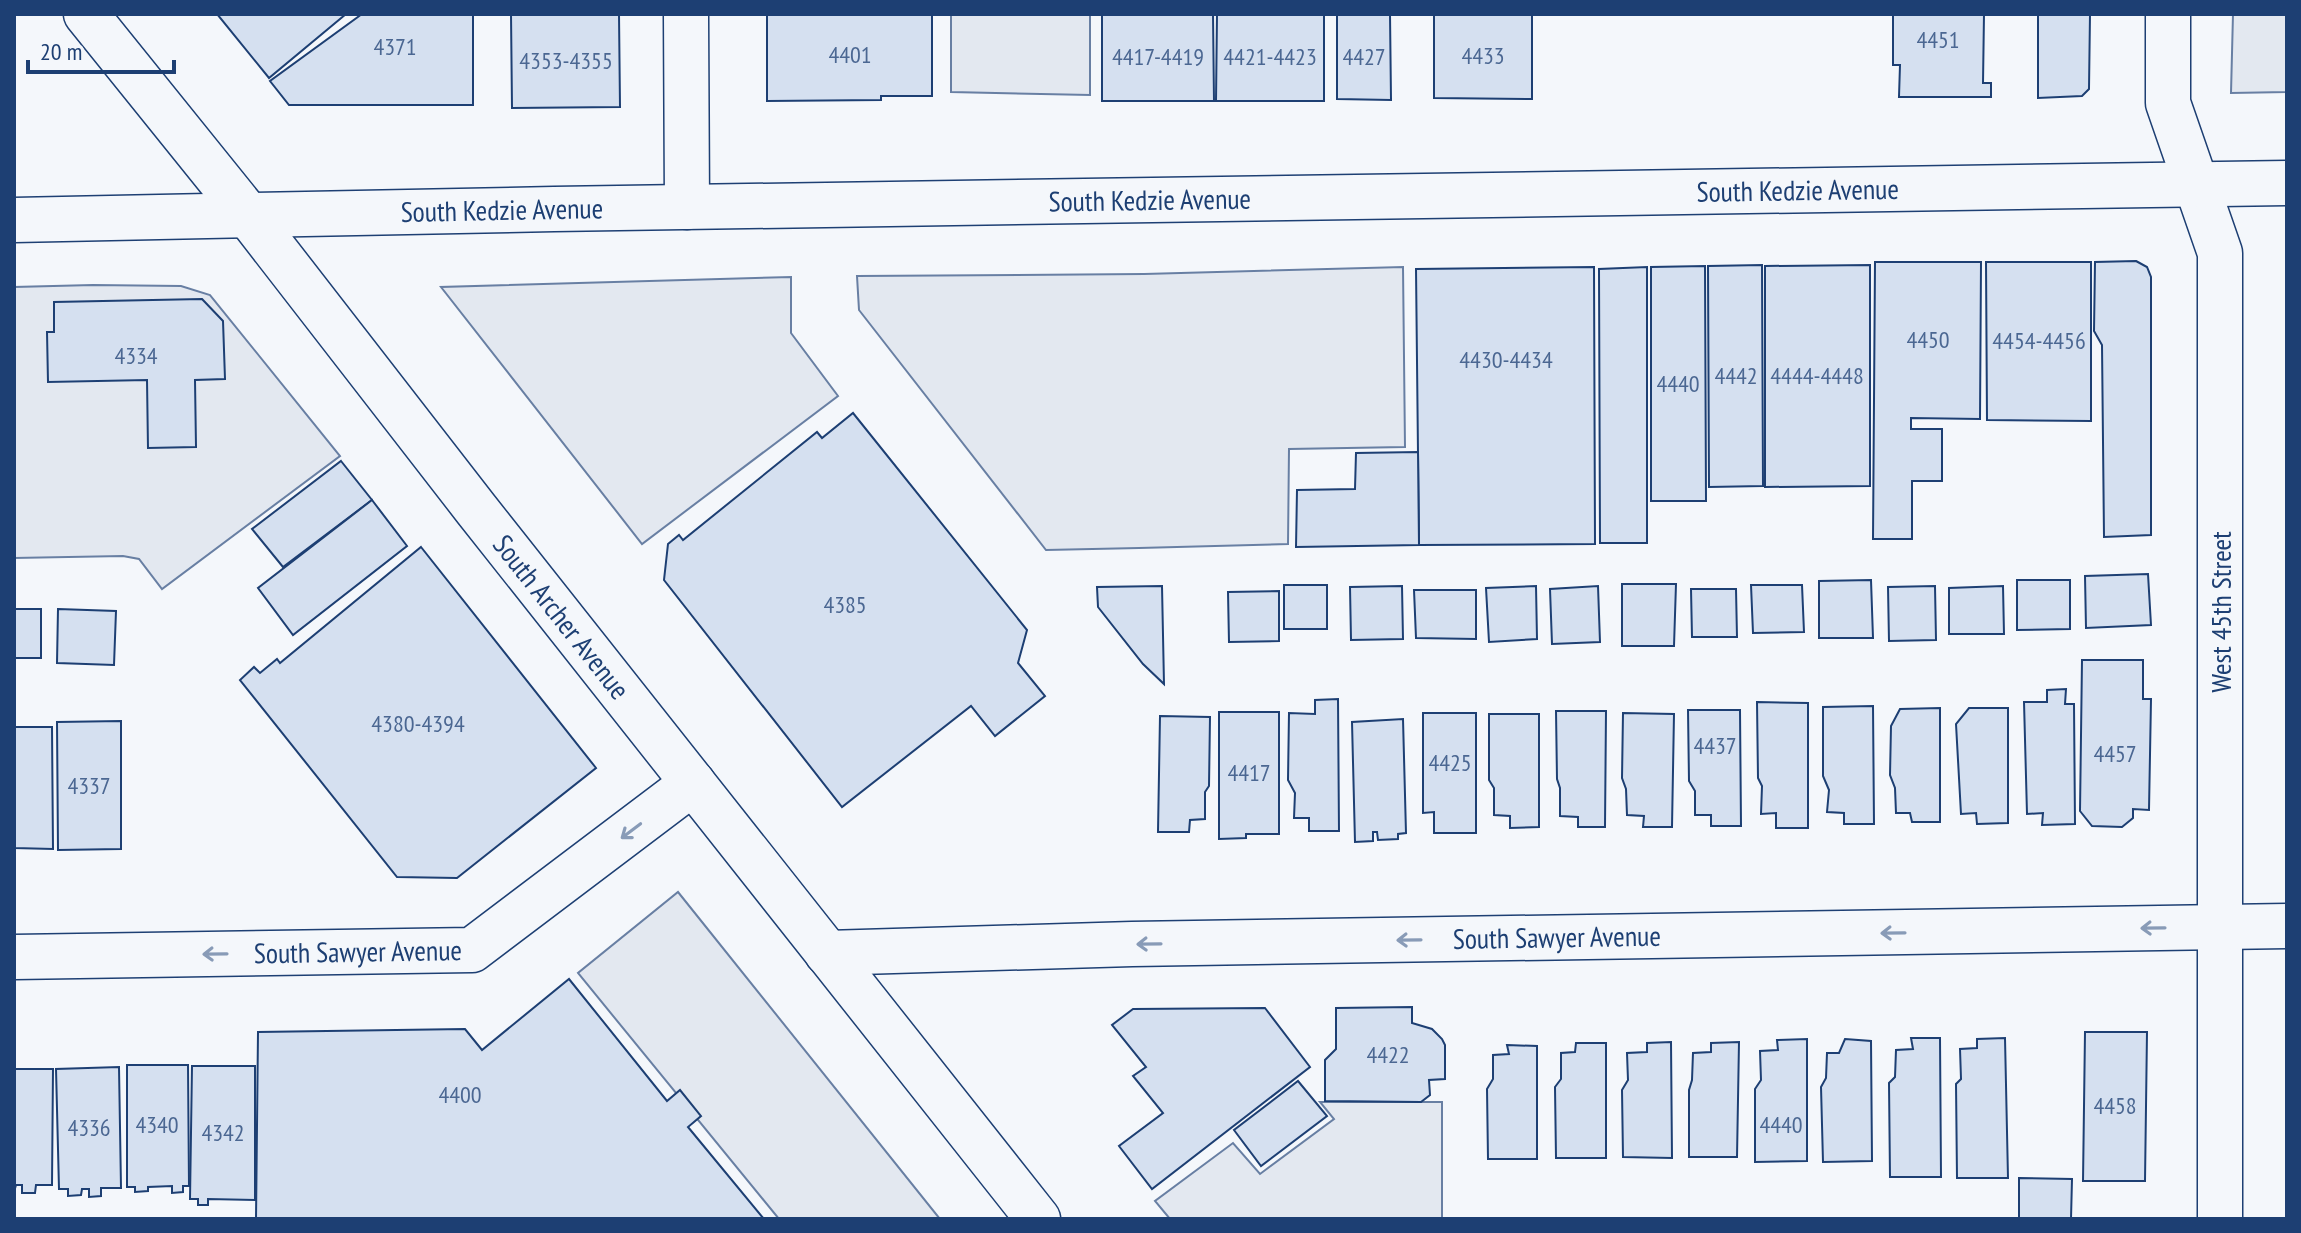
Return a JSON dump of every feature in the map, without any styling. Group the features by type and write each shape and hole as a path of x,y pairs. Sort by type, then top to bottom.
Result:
{"main road":[{"name":"South Archer Avenue","path":"86,14 248,215 1038,1219"},
{"path":"686,14 687,207"},
{"name":"West 45th Street","path":"2168,14 2168,103 2220,253 2220,1219"},
{"name":"South Kedzie Avenue","path":"14,220 2287,183"},
{"name":"South Sawyer Avenue","path":"14,957 472,950 693,783"},
{"name":"South Sawyer Avenue","path":"827,953 1132,944 2287,926"}],"shaded area":[{"path":"951,14 1090,14 1090,95 951,92"},
{"path":"2233,14 2287,14 2287,92 2231,93"},
{"path":"1403,267 1405,447 1289,449 1288,544 1046,550 859,310 857,276 1144,274"},
{"path":"791,277 791,333 838,396 642,544 441,287"},
{"path":"181,286 210,295 340,456 162,589 139,559 123,556 14,558 14,287"},
{"path":"678,892 940,1219 779,1219 578,973"},
{"path":"1320,1102 1442,1102 1442,1219 1170,1219 1155,1201 1233,1143 1260,1174 1334,1119"}],"building":[{"path":"217,14 346,14 269,78"},
{"path":"362,14 473,14 473,105 289,105 270,81"},
{"path":"511,14 619,14 620,107 512,108"},
{"path":"767,14 932,14 932,96 881,96 881,100 767,101"},
{"path":"1102,14 1213,14 1214,101 1102,101"},
{"path":"1217,14 1324,14 1324,101 1216,101"},
{"path":"1337,14 1390,14 1391,100 1337,99"},
{"path":"1434,14 1532,14 1532,99 1434,98"},
{"path":"1893,14 1984,14 1983,83 1991,83 1991,97 1899,97 1900,65 1893,65"},
{"path":"2038,14 2090,14 2089,89 2082,96 2038,98"},
{"path":"2136,261 2147,267 2151,277 2151,535 2104,537 2102,345 2094,331 2095,262"},
{"path":"1875,262 1981,262 1980,419 1911,418 1911,429 1942,429 1942,481 1912,481 1912,539 1873,539"},
{"path":"1986,262 2091,262 2091,421 1987,420"},
{"path":"1762,265 1763,486 1709,487 1708,266"},
{"path":"1870,265 1870,486 1765,487 1765,266"},
{"path":"1705,266 1706,501 1651,501 1651,267"},
{"path":"1594,267 1595,544 1419,545 1416,269"},
{"path":"1647,267 1647,543 1600,543 1599,269"},
{"path":"202,299 223,321 225,379 195,380 196,447 148,448 147,380 48,382 47,332 54,332 54,302"},
{"path":"853,413 1027,630 1018,663 1045,696 995,736 971,706 842,807 664,580 668,544 679,535 683,540 817,432 822,438"},
{"path":"1418,452 1419,545 1296,547 1297,490 1355,489 1356,453"},
{"path":"341,461 372,500 283,567 252,529"},
{"path":"372,500 407,546 293,635 258,588"},
{"path":"421,547 596,768 457,878 397,877 240,680 254,667 260,673 277,659 280,663"},
{"path":"2148,574 2151,625 2086,628 2085,576"},
{"path":"1871,580 1873,638 1819,638 1819,581"},
{"path":"2017,580 2070,580 2070,629 2017,630"},
{"path":"1622,584 1676,584 1674,646 1622,646"},
{"path":"1284,585 1327,585 1327,629 1284,629"},
{"path":"1751,585 1802,585 1804,632 1753,633"},
{"path":"1162,586 1164,684 1143,664 1098,607 1097,587"},
{"path":"1402,586 1403,639 1351,640 1350,587"},
{"path":"1536,586 1537,639 1489,642 1486,588"},
{"path":"1598,586 1600,642 1552,644 1550,589"},
{"path":"1935,586 1936,640 1889,641 1888,587"},
{"path":"2003,586 2004,634 1949,634 1949,588"},
{"path":"1691,589 1736,589 1737,637 1692,637"},
{"path":"1414,590 1476,590 1476,639 1416,638"},
{"path":"1279,591 1279,641 1229,642 1228,592"},
{"path":"14,609 41,609 41,658 14,658"},
{"path":"58,609 116,611 114,665 57,663"},
{"path":"2082,660 2143,660 2143,699 2151,699 2149,810 2133,809 2133,818 2122,827 2092,826 2080,811"},
{"path":"2066,689 2065,704 2074,704 2075,824 2042,825 2043,813 2027,814 2024,702 2047,702 2047,690"},
{"path":"1338,699 1339,831 1309,831 1309,818 1294,818 1295,793 1288,780 1289,713 1315,714 1315,700"},
{"path":"1757,702 1808,703 1808,828 1776,828 1776,813 1761,814"},
{"path":"1873,706 1874,824 1844,824 1844,813 1827,812 1829,790 1823,776 1823,707"},
{"path":"1940,708 1940,822 1912,822 1910,813 1896,813 1895,788 1890,775 1891,726 1900,709"},
{"path":"1969,708 2008,708 2008,823 1977,824 1976,813 1961,814 1956,724"},
{"path":"1688,710 1740,710 1741,826 1711,826 1711,815 1695,815 1695,791 1689,781"},
{"path":"1556,711 1606,711 1605,827 1578,827 1578,817 1560,816"},
{"path":"1219,712 1279,712 1279,834 1246,834 1246,838 1219,839"},
{"path":"1423,713 1476,713 1476,833 1434,833 1434,812 1423,813"},
{"path":"1623,713 1674,714 1672,827 1643,827 1644,816 1627,815 1626,789 1622,778"},
{"path":"1489,714 1539,714 1539,827 1510,828 1510,816 1494,815 1494,788 1489,780"},
{"path":"1160,716 1210,717 1205,819 1190,820 1189,832 1158,832"},
{"path":"1403,719 1406,833 1398,834 1398,839 1378,840 1377,832 1373,832 1373,841 1355,842 1352,722"},
{"path":"121,721 121,849 58,850 57,722"},
{"path":"14,727 52,727 53,849 14,848"},
{"path":"569,979 667,1101 680,1090 701,1116 688,1127 764,1219 256,1219 258,1032 465,1029 482,1050"},
{"path":"1412,1007 1412,1023 1432,1029 1445,1045 1445,1079 1429,1080 1430,1095 1421,1102 1325,1101 1325,1060 1336,1049 1336,1008"},
{"path":"1265,1008 1310,1067 1152,1189 1119,1146 1163,1113 1133,1076 1146,1067 1112,1025 1133,1009"},
{"path":"2085,1032 2147,1032 2145,1181 2083,1181"},
{"path":"1911,1038 1940,1038 1941,1177 1890,1177 1889,1083 1895,1077 1896,1050 1913,1049"},
{"path":"2005,1038 2008,1178 1957,1178 1956,1084 1961,1079 1960,1049 1977,1048 1977,1039"},
{"path":"1807,1039 1807,1161 1755,1162 1755,1089 1761,1080 1760,1051 1778,1050 1777,1040"},
{"path":"1845,1039 1871,1041 1872,1161 1823,1162 1821,1087 1826,1078 1827,1053 1839,1053"},
{"path":"1671,1042 1672,1158 1623,1157 1622,1090 1628,1080 1627,1053 1647,1052 1647,1043"},
{"path":"1739,1042 1737,1157 1689,1157 1689,1090 1693,1053 1711,1052 1711,1043"},
{"path":"1576,1043 1606,1043 1606,1158 1556,1158 1555,1087 1561,1079 1561,1053 1575,1052"},
{"path":"1507,1045 1537,1046 1537,1159 1488,1159 1487,1089 1493,1079 1493,1055 1509,1054"},
{"path":"127,1065 188,1065 189,1186 183,1186 183,1192 172,1193 172,1186 148,1187 148,1191 135,1192 135,1187 127,1187"},
{"path":"192,1066 255,1066 255,1200 208,1199 208,1205 198,1205 198,1199 190,1199"},
{"path":"119,1067 121,1188 101,1188 101,1196 89,1197 89,1189 82,1189 81,1195 68,1196 68,1189 59,1189 56,1069"},
{"path":"14,1069 53,1069 52,1185 36,1185 35,1193 22,1193 22,1185 16,1185 14,1192"},
{"path":"1298,1081 1327,1116 1261,1166 1234,1130"},
{"path":"2019,1178 2072,1179 2071,1219 2019,1219"}]}
